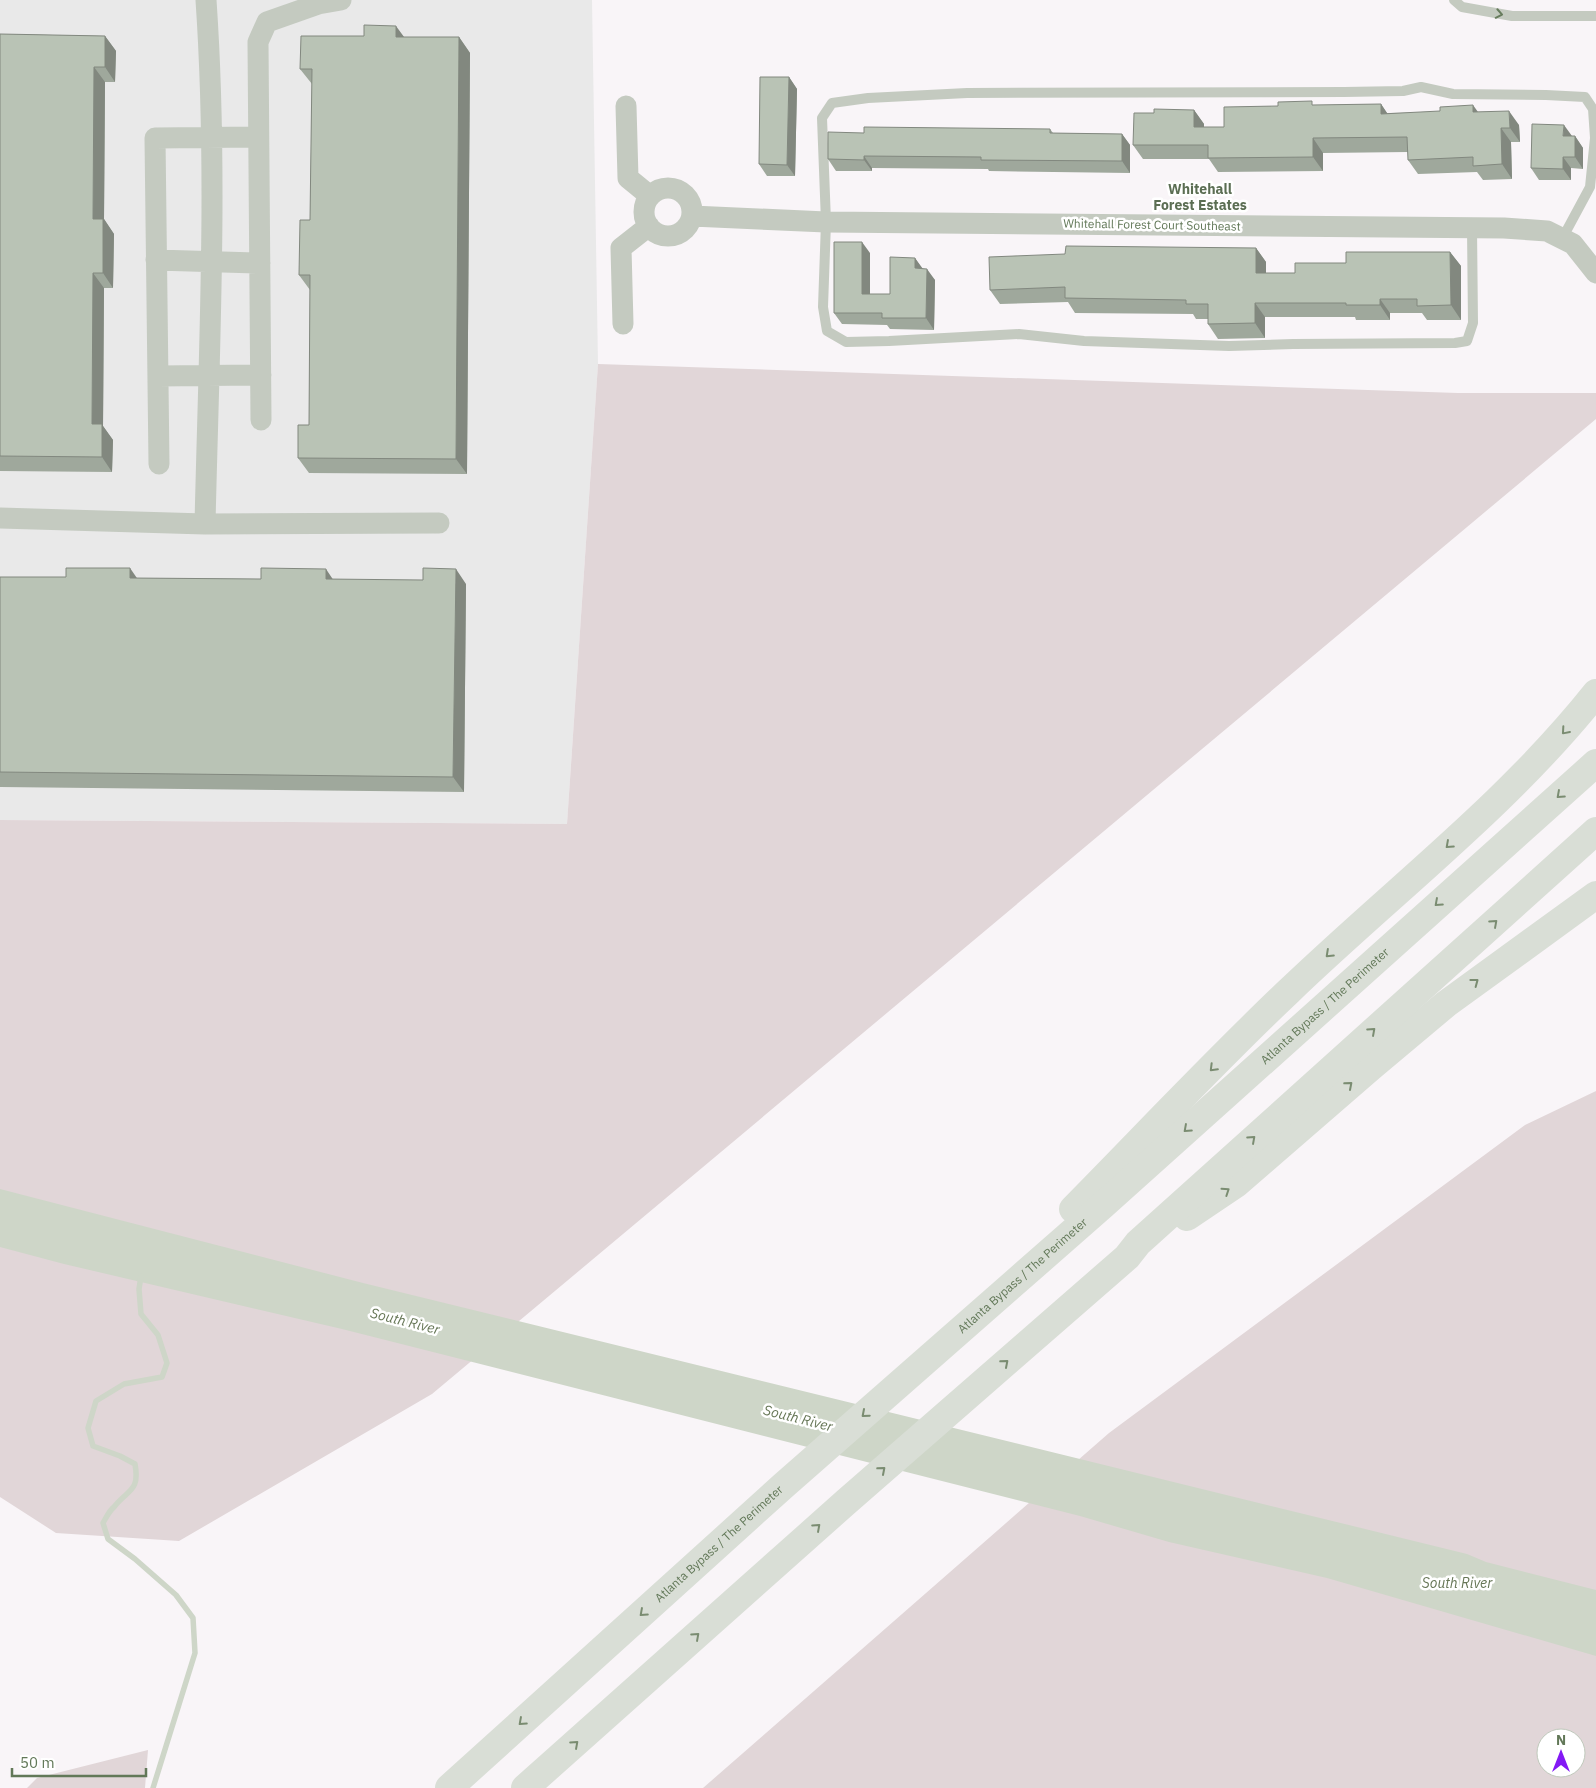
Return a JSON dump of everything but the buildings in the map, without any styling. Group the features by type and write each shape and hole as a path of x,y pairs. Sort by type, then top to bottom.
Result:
{"highway":[{"path":"902,1382 1289,991 1494,805 1542,757 1596,693"},
{"name":"Atlanta Bypass / The Perimeter","path":"448,1788 783,1486 1102,1206 1596,763"},
{"path":"1127,1257 1138,1242 1596,831"},
{"path":"525,1788 846,1502 1127,1257 1236,1184 1378,1060 1446,1004 1596,895"}],"street":[{"path":"205,524 211,138 210,55 206,0"},
{"path":"261,420 258,42 267,22 318,4 341,0"},
{"path":"626,106 628,178 650,196"},
{"path":"159,464 155,138 258,138"},
{"path":"670,188 684,194 692,208 692,216 684,229 677,234 670,235 654,231 649,226 644,211 650,196 656,191 670,188"},
{"name":"Whitehall Forest Court Southeast","path":"692,216 826,222 1504,228 1547,231 1573,244 1596,273"},
{"path":"623,324 621,248 649,226"},
{"path":"156,260 260,263"},
{"path":"158,376 261,375"},
{"path":"0,518 205,524 439,523"}],"lane":[{"path":"1454,0 1462,7 1512,16 1596,16"},
{"path":"1472,228 1473,323 1467,342 1229,346 1084,341 1019,334 889,342 846,342 827,331 823,307 826,222 822,118 832,103 868,98 967,93 1344,92 1403,91 1421,87 1453,94 1585,97 1593,109 1595,138 1590,186 1562,239"}],"shaded area":[{"path":"0,0 592,0 598,364 567,824 0,820"},
{"path":"598,364 1458,393 1596,393 1596,419 432,1394 179,1541 56,1533 0,1497 0,820 567,824"},
{"path":"1596,1091 1596,1788 703,1788 1109,1433 1525,1125"},
{"path":"148,1750 145,1788 27,1788 37,1778"}],"water":[{"name":"South River","path":"0,1189 363,1283 1467,1554 1486,1562 1596,1590 1596,1656 1327,1578 1169,1542 1080,1516 342,1329 64,1264 0,1247"}],"waterway":[{"path":"141,1276 139,1289 141,1314 158,1335 167,1363 162,1377 124,1384 96,1401 88,1428 93,1446 135,1464 136,1480 132,1489 111,1510 103,1523 108,1539 135,1559 176,1595 193,1618 195,1653 153,1788"}],"district":[{"name":"Whitehall Forest Estates","path":"1200,197"}]}
